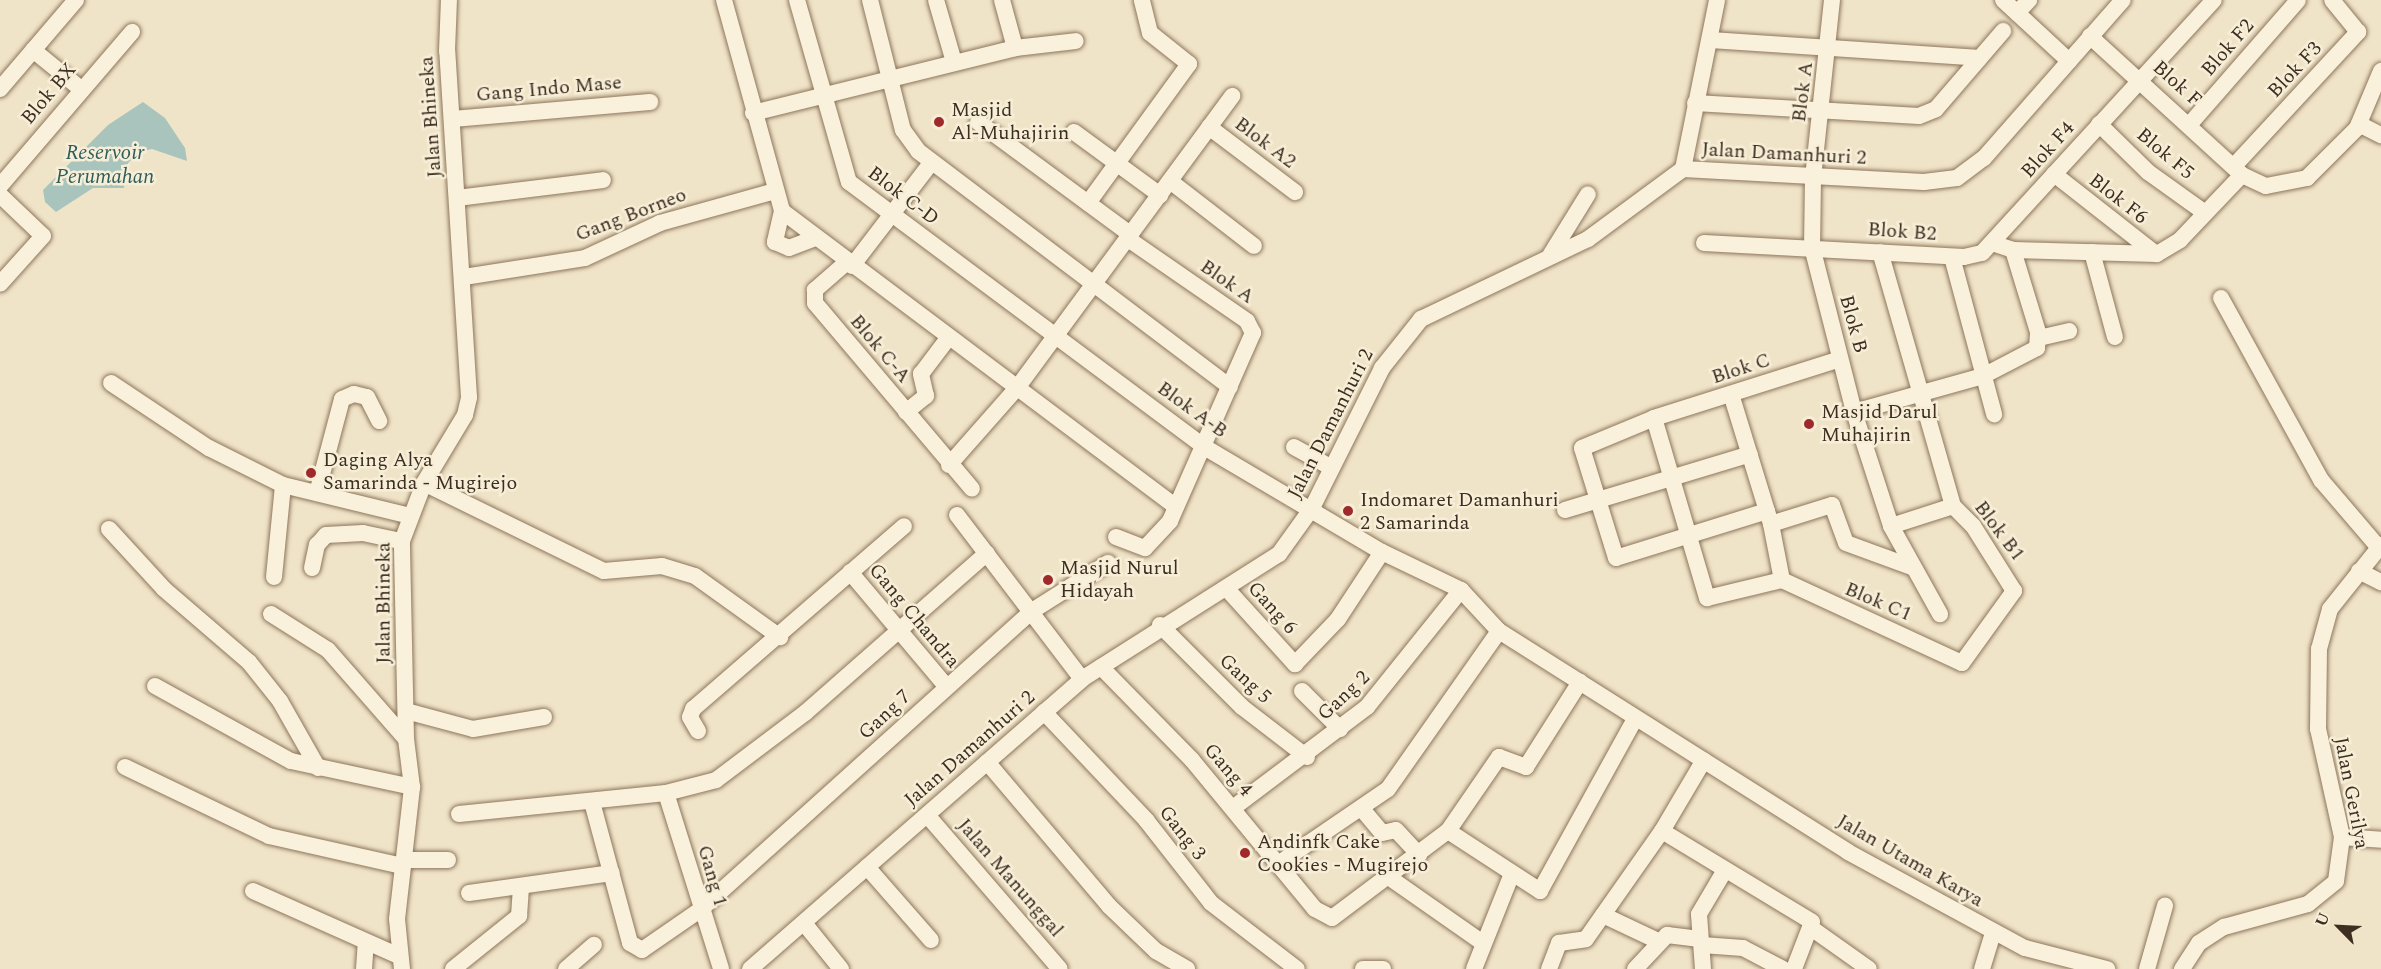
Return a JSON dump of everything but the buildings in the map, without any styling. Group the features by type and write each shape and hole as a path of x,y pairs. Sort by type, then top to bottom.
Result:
{"street":[{"path":"0,89 76,0"},
{"name":"Jalan Bhineka","path":"401,962 403,863 412,787 406,739 402,541 424,483 468,407 465,277 452,119 449,0"},
{"path":"724,0 753,113 782,211 777,246 813,239"},
{"name":"Blok C-D","path":"797,0 828,98 849,182 1056,336"},
{"path":"870,0 892,78 903,130 931,163 1230,387"},
{"path":"936,0 954,62"},
{"path":"1002,0 1015,48"},
{"path":"1088,203 1189,64 1150,33 1142,0"},
{"path":"1683,169 1718,0"},
{"name":"Blok A","path":"1812,247 1813,178 1830,46 1832,0"},
{"path":"2003,0 2069,61"},
{"path":"2017,13 2029,0"},
{"name":"Jalan Damanhuri 2","path":"750,969 1082,679 1160,625 1226,588 1279,554 1312,508 1382,368 1421,319 1551,254 1588,239 1683,169 1813,178 1957,178 1984,158 2123,0"},
{"name":"Blok F4","path":"1990,246 2214,0"},
{"name":"Blok F2","path":"2190,123 2298,0"},
{"name":"Blok F3","path":"2238,170 2358,32 2332,0"},
{"path":"1695,103 1927,114 2003,31"},
{"name":"Blok BX","path":"0,186 132,32"},
{"name":"Blok F","path":"2090,36 2190,123 2238,170"},
{"path":"753,113 828,98 892,78 1015,48 1076,40"},
{"name":"Blok A","path":"1711,40 1830,46"},
{"path":"1830,46 1979,58"},
{"path":"33,50 81,89"},
{"path":"1990,246 2013,250 2157,254 2205,213 2238,170 2266,186 2307,178 2360,124 2381,71"},
{"path":"949,465 1017,388 1232,96"},
{"name":"Gang Indo Mase","path":"452,119 650,102"},
{"path":"978,122 1130,237"},
{"name":"Blok F5","path":"2099,124 2148,172 2205,213"},
{"path":"2360,124 2381,135"},
{"name":"Blok A2","path":"1209,127 1295,192"},
{"path":"1074,132 1160,195"},
{"path":"849,264 931,163"},
{"name":"Blok F6","path":"2054,174 2157,254"},
{"path":"458,198 603,180"},
{"path":"1170,181 1254,246"},
{"name":"Gang Borneo","path":"465,277 585,258 660,223 775,190"},
{"path":"1551,254 1588,194"},
{"path":"0,195 41,231 38,242 0,284"},
{"path":"782,211 813,239 950,337 1173,505"},
{"name":"Blok A","path":"1116,537 1145,548 1170,521 1173,505 1206,448 1251,326 1130,237"},
{"name":"Blok B2","path":"1704,243 1812,247 1952,257 1990,246"},
{"name":"Blok B","path":"1812,247 1854,412"},
{"path":"1940,614 1891,526 1854,412 1983,376 2034,351 2039,338 2013,250"},
{"name":"Blok B1","path":"1880,252 1953,506 1973,526 2014,591 1967,659 1958,662"},
{"path":"2092,252 2115,337"},
{"path":"1952,257 1994,414"},
{"name":"Blok C-A","path":"849,264 815,290 813,298 949,465 972,489"},
{"path":"2221,298 2321,480 2380,547"},
{"path":"2039,338 2069,331"},
{"name":"Blok A-B","path":"1056,336 1206,448 1312,508 1382,552 1461,591"},
{"path":"906,412 926,396 921,374 950,337"},
{"name":"Blok C","path":"1595,500 1584,445 1654,418 1840,359"},
{"path":"111,383 209,448 283,485 410,516"},
{"path":"316,493 342,399 354,394 367,397 378,421"},
{"path":"1654,418 1710,601 1782,580 1769,518 1731,394"},
{"path":"1294,447 1332,468"},
{"path":"1565,510 1750,454"},
{"path":"424,483 604,571 662,566 710,585 780,637"},
{"path":"274,577 283,485"},
{"path":"1595,500 1616,558 1690,537 1829,504 1846,543 1914,568"},
{"path":"1891,526 1953,506"},
{"path":"957,515 1082,679"},
{"path":"698,731 693,709 780,637 904,526"},
{"path":"109,529 172,596 249,662 280,701 318,768"},
{"path":"312,568 317,545 326,535 363,533 402,541"},
{"name":"Jalan Gerilya","path":"2182,969 2199,943 2235,921 2308,904 2330,889 2342,862 2342,837 2318,729 2316,684 2330,609 2380,547"},
{"name":"Gang 6","path":"1226,588 1295,663 1317,647 1382,552"},
{"path":"459,814 666,793 707,783 740,766 987,553"},
{"name":"Gang 7","path":"612,873 636,952 700,910 1032,612 1108,563"},
{"path":"2359,572 2381,582"},
{"name":"Gang Chandra","path":"850,573 900,628 946,687"},
{"name":"Blok C1","path":"1782,580 1958,662"},
{"name":"Jalan Utama Karya","path":"1461,591 1499,631 1580,682 1634,721 1704,760 1848,852 2025,948 2107,969"},
{"name":"Gang 2","path":"1233,808 1307,757 1381,693 1461,591"},
{"path":"271,614 328,650 406,739"},
{"name":"Gang 5","path":"1160,625 1242,707 1307,757"},
{"path":"1278,864 1362,809 1388,789 1499,631"},
{"name":"Gang 4","path":"1101,667 1233,808 1315,909 1332,918 1390,878"},
{"path":"1483,943 1390,878 1448,831 1499,757 1518,766 1530,762 1580,682"},
{"path":"155,686 259,747 318,768 412,787"},
{"path":"1302,691 1340,729"},
{"path":"406,711 473,729 544,717"},
{"name":"Gang 3","path":"1044,712 1146,820 1211,903 1297,969"},
{"path":"1448,831 1511,876 1540,891 1634,721"},
{"path":"1549,969 1559,943 1583,942 1662,831 1704,760"},
{"path":"987,762 1109,906 1156,951 1187,969"},
{"path":"125,767 269,836 403,863 448,860"},
{"name":"Gang 1","path":"666,793 700,910 721,969"},
{"path":"469,893 612,873 591,802"},
{"path":"1362,809 1382,833 1396,830 1419,855"},
{"name":"Jalan Manunggal","path":"927,815 1060,969"},
{"path":"1662,831 1808,918 1814,930 1869,969"},
{"path":"2342,837 2381,840"},
{"path":"867,867 931,940"},
{"path":"1703,969 1702,902 1725,870"},
{"path":"1474,969 1511,876"},
{"path":"453,969 517,919 523,906 521,886"},
{"path":"253,891 366,943 401,962"},
{"path":"2146,969 2165,906"},
{"path":"1603,915 1656,940"},
{"path":"804,923 841,969"},
{"path":"1794,969 1814,930"},
{"path":"1982,969 1993,932"},
{"path":"1635,969 1656,940 1667,935 1743,948 1783,969"},
{"path":"364,969 366,943"},
{"path":"566,969 594,945"},
{"path":"1363,969 1383,969"}],"water":[{"name":"Reservoir Perumahan","path":"143,102 165,118 185,148 187,161 152,149 139,152 128,163 124,188 93,188 56,212 45,202 43,190 108,125"}],"place":[{"name":"Masjid Al-Muhajirin","path":"939,122"},
{"name":"Masjid Darul Muhajirin","path":"1809,424"},
{"name":"Daging Alya Samarinda - Mugirejo","path":"311,473"},
{"name":"Indomaret Damanhuri 2 Samarinda","path":"1348,511"},
{"name":"Masjid Nurul Hidayah","path":"1048,580"},
{"name":"Andinfk Cake Cookies - Mugirejo","path":"1245,853"}]}
